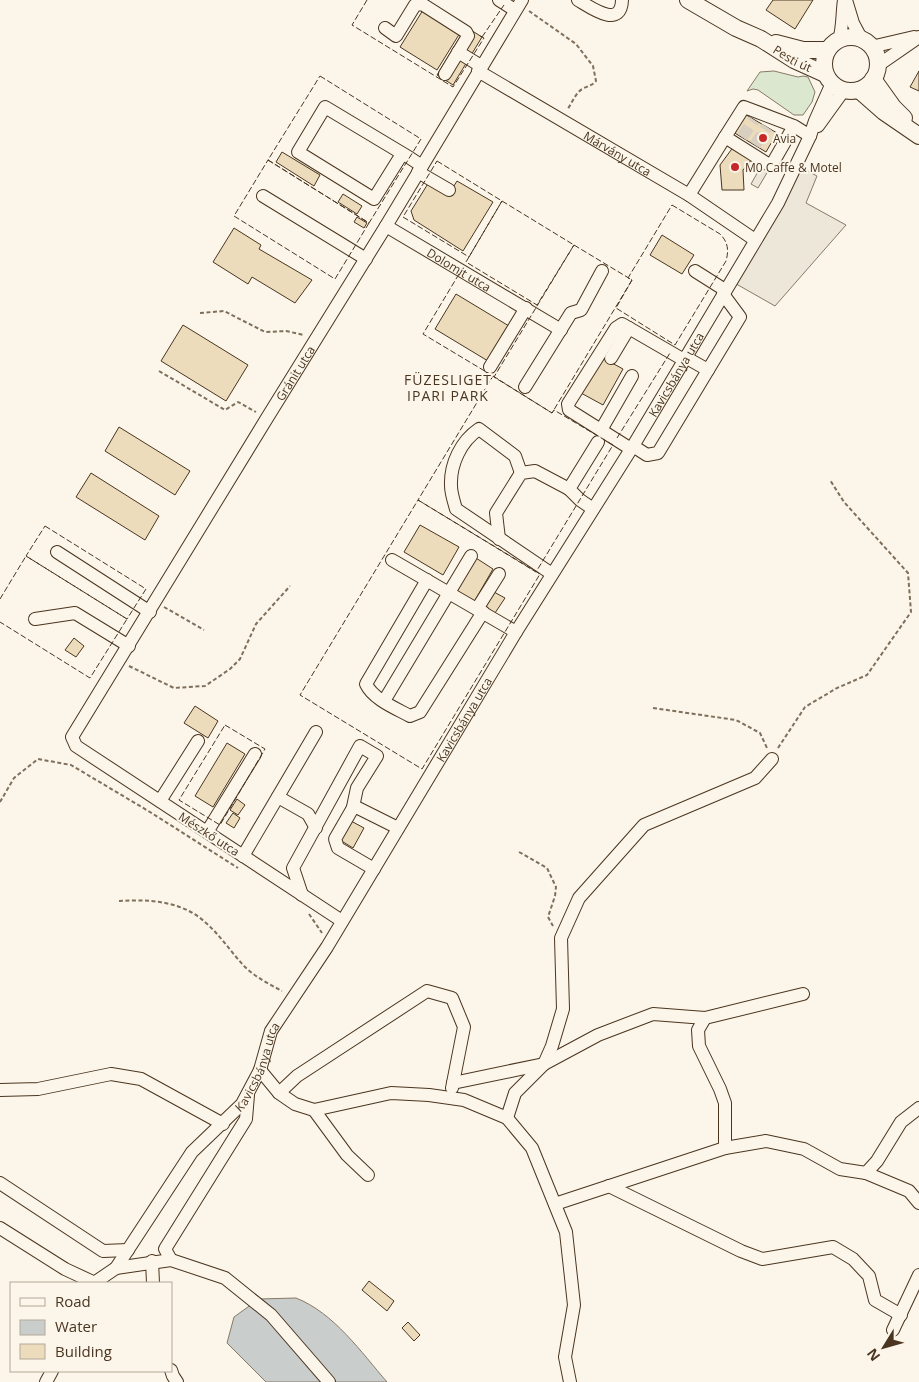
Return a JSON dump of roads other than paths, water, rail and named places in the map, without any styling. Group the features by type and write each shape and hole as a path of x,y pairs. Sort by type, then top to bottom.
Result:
{"main road":[{"name":"Pesti út","path":"688,0 840,84 919,135"},
{"path":"875,72 867,86 840,84 824,62 833,45 855,38 867,44 875,53 875,72 893,108 919,135"},
{"name":"Pesti út","path":"761,40 803,50 833,45"}],"street":[{"path":"499,0 519,5"},
{"path":"580,1 599,6 602,15 612,15 620,8 622,0"},
{"path":"846,0 853,23 867,44 919,37"},
{"path":"833,45 841,33 841,18 846,0"},
{"path":"385,28 396,36 415,5 422,4 466,32 468,36 445,74"},
{"name":"Gránit utca","path":"76,746 72,737 120,662 519,5"},
{"path":"875,72 919,37"},
{"name":"Márvány utca","path":"458,52 479,69 689,195 755,240"},
{"name":"Kavicsbánya utca","path":"95,1282 116,1268 192,1152 242,1104 260,1070 271,1031 327,947 516,632 685,359 778,203 810,136 815,121 840,84"},
{"path":"402,154 374,199 298,152 326,107 402,154 448,190"},
{"path":"689,195 744,107 770,123 794,126 810,136"},
{"path":"725,137 740,141 753,149 771,166 794,126"},
{"path":"263,196 366,259"},
{"name":"Dolomit utca","path":"386,226 561,330"},
{"path":"525,388 571,313 581,310 602,271"},
{"path":"695,271 724,292 740,317 658,453 647,455 632,447 599,436 569,410 568,404 616,328 622,324 708,370"},
{"path":"490,367 530,310"},
{"path":"611,358 629,328"},
{"path":"569,488 632,376"},
{"path":"521,473 515,456 479,429 470,434 456,455 451,485 456,509 552,574"},
{"path":"499,539 496,513 521,473 535,470 569,488 580,500 593,509"},
{"path":"57,552 153,607"},
{"path":"384,701 471,556"},
{"path":"392,560 516,632"},
{"path":"428,580 366,684 369,691 410,716 420,712 480,611 499,574"},
{"path":"35,619 75,613 129,646"},
{"path":"243,856 316,732"},
{"path":"160,801 198,742"},
{"name":"Mészkő utca","path":"76,746 342,921"},
{"path":"302,895 293,868 360,746 377,756 357,788 353,807 335,839 338,848 374,869"},
{"path":"207,832 255,754"},
{"path":"507,1118 515,1093 544,1064 563,1009 561,938 579,898 644,825 754,778 772,759"},
{"path":"278,797 308,814 316,828"},
{"path":"353,807 398,828"},
{"path":"279,1094 298,1076 427,992 452,998 464,1027 450,1098"},
{"path":"453,1083 544,1064 598,1035 653,1014 705,1018 803,994"},
{"path":"705,1018 698,1030 699,1046 725,1103 725,1148"},
{"path":"260,1070 279,1094 296,1104 314,1110 391,1093 429,1095 464,1100 507,1118 532,1148 566,1232 574,1306 566,1357 570,1382"},
{"path":"0,1090 38,1089 111,1074 141,1079 223,1124"},
{"path":"171,1260 165,1249 246,1119 248,1091"},
{"path":"866,1173 878,1161 901,1122 919,1108"},
{"path":"314,1110 347,1154 368,1176"},
{"path":"555,1204 725,1148 766,1141 804,1149 840,1169 866,1173 909,1191 919,1203"},
{"path":"0,1183 103,1251 128,1250"},
{"path":"608,1186 740,1251 762,1259 833,1247 853,1259 869,1276 875,1300 900,1315"},
{"path":"0,1228 65,1269 92,1282"},
{"path":"116,1268 152,1261 171,1260 225,1278 271,1315 329,1382"},
{"path":"152,1261 153,1282"},
{"path":"893,1330 919,1275"}],"water":[{"path":"296,1298 323,1313 335,1323 387,1382 266,1382 227,1343 234,1317 259,1299"}],"tunnel":[{"path":"742,137 754,120"},
{"path":"755,145 767,127"}],"place":[{"name":"Avia","path":"763,138"},
{"name":"M0 Caffe & Motel","path":"735,167"}],"district":[{"name":"FÜZESLIGET IPARI PARK","path":"448,388"}]}
